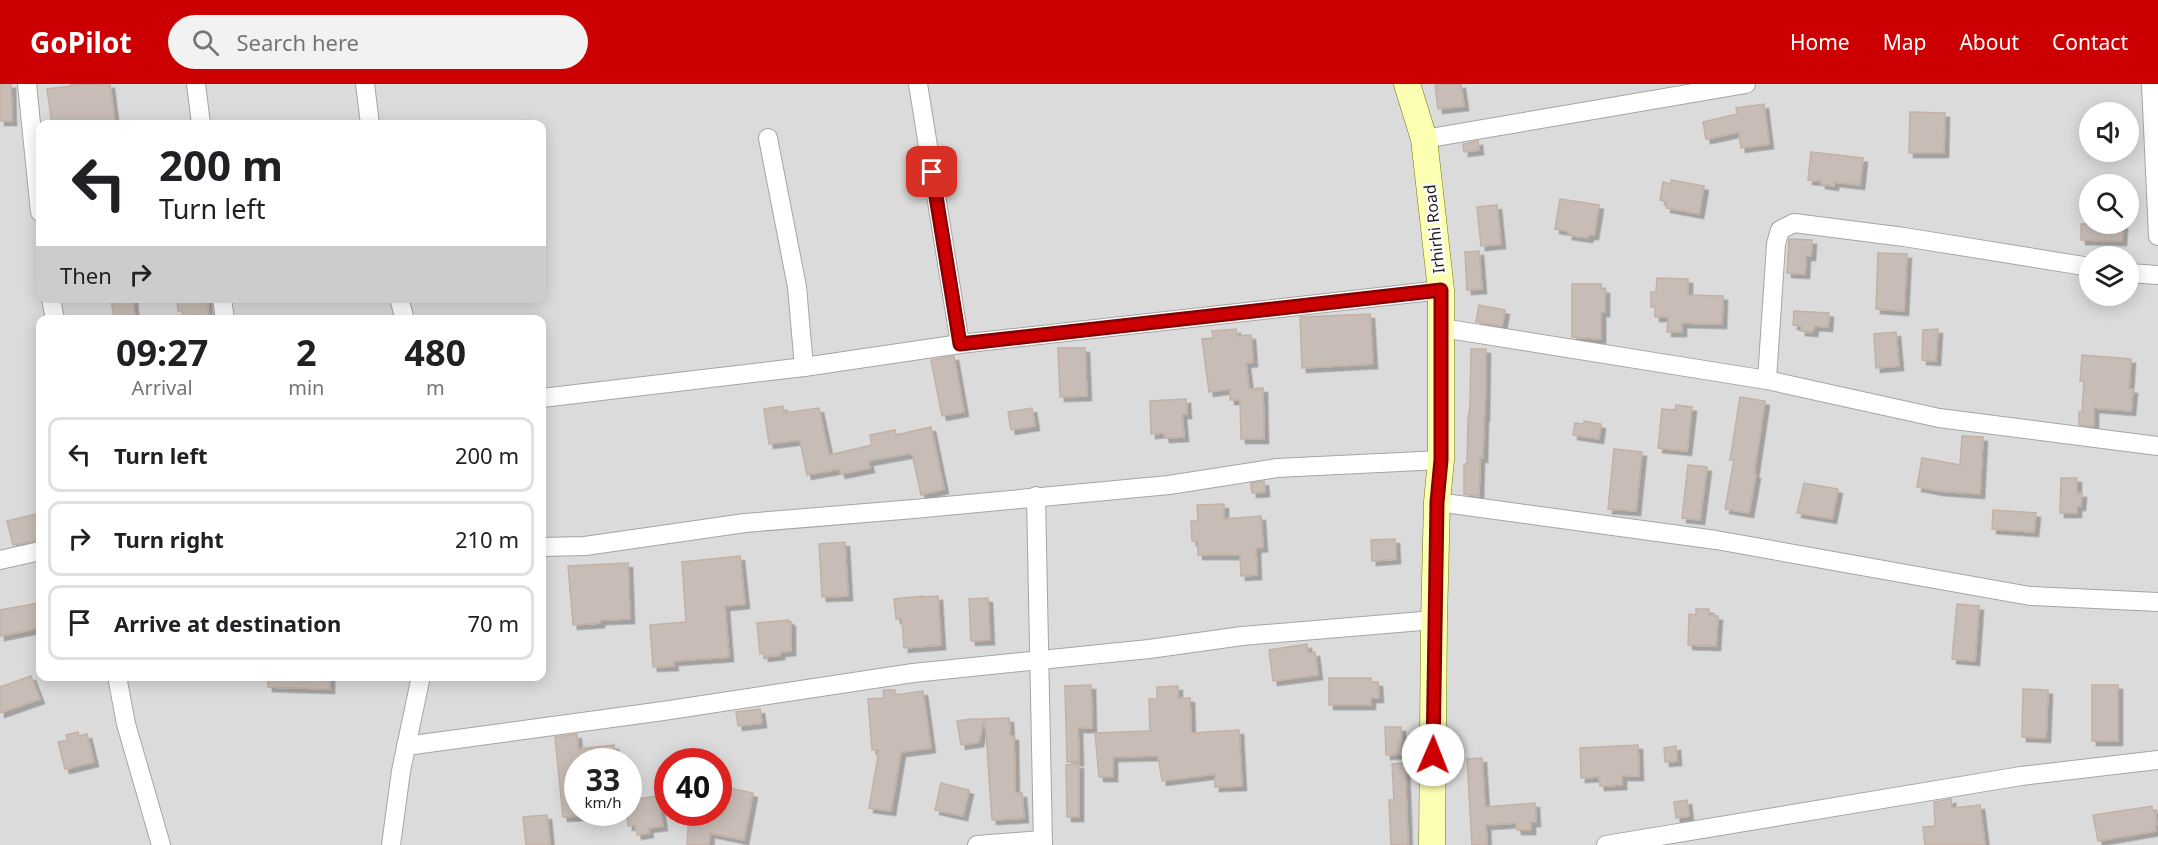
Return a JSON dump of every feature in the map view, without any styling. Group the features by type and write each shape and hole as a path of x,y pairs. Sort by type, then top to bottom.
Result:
{"street":[{"path":"27,84 36,173"},
{"path":"196,84 200,120"},
{"path":"365,84 370,120"},
{"path":"918,84 960,344"},
{"name":"Irhirhi Road","path":"1407,84 1424,139 1441,290 1441,460 1437,502 1434,620 1432,845"},
{"path":"1424,139 1746,84"},
{"path":"2151,84 2158,236"},
{"path":"768,138 797,286 804,367"},
{"path":"1767,380 1776,244 1780,230 1794,223 1904,237 2079,265"},
{"path":"2139,274 2158,275"},
{"path":"546,398 804,367 960,344 1441,290"},
{"path":"1442,328 1767,380 1939,418 2158,446"},
{"path":"546,548 585,546 745,523 914,510 1036,496 1169,485 1277,468 1441,460"},
{"path":"977,845 1043,843 1036,496"},
{"path":"1437,502 1716,540 2030,596 2158,602"},
{"path":"0,560 36,552"},
{"path":"406,746 913,673 1149,649 1242,636 1434,620"},
{"path":"118,681 126,724 161,845"},
{"path":"391,845 406,746 420,681"},
{"path":"1606,845 2021,776 2158,760"}],"shaded area":[{"path":"0,84 2158,84 2158,845 0,845"}],"building":[{"path":"0,84 11,84 12,121 0,121"},
{"path":"71,84 110,84 114,120 51,120 47,89 72,86"},
{"path":"1435,84 1461,84 1464,106 1438,109"},
{"path":"1764,104 1769,144 1741,148 1739,132 1706,139 1703,122 1737,114 1736,108"},
{"path":"1910,112 1945,113 1944,153 1909,153"},
{"path":"1478,141 1479,150 1464,152 1463,144"},
{"path":"1811,152 1863,158 1860,185 1834,182 1834,186 1821,184 1821,181 1808,180"},
{"path":"1671,180 1704,186 1699,214 1666,208 1667,202 1660,200 1663,182 1671,184"},
{"path":"1560,199 1599,205 1594,235 1589,235 1588,238 1568,235 1568,231 1555,229"},
{"path":"1497,205 1501,244 1481,246 1477,207"},
{"path":"2081,234 2122,234 2122,241 2081,240"},
{"path":"1789,239 1812,240 1811,256 1806,256 1805,274 1787,273"},
{"path":"1479,251 1482,289 1467,290 1465,252"},
{"path":"1878,253 1907,254 1904,311 1876,309"},
{"path":"1657,278 1688,279 1688,295 1723,296 1722,324 1682,323 1682,332 1667,332 1668,317 1655,317 1655,307 1651,307 1651,292 1656,292"},
{"path":"1572,284 1601,284 1601,289 1605,289 1605,312 1601,312 1601,339 1572,337"},
{"path":"112,303 133,303 135,315 113,315"},
{"path":"177,303 207,303 209,315 182,315 182,311 178,311"},
{"path":"1479,305 1505,310 1502,326 1476,322"},
{"path":"1794,311 1829,313 1828,327 1814,326 1813,332 1801,331 1801,326 1793,325"},
{"path":"1370,314 1373,364 1302,368 1300,317"},
{"path":"1236,329 1237,336 1251,335 1253,362 1246,363 1249,389 1263,388 1264,439 1241,439 1240,400 1230,400 1230,389 1209,392 1202,339 1213,338 1212,331"},
{"path":"1938,329 1936,361 1922,360 1923,330"},
{"path":"1896,332 1899,366 1876,368 1874,334"},
{"path":"1058,348 1085,348 1087,396 1060,397"},
{"path":"1471,349 1486,349 1485,417 1483,458 1480,457 1479,496 1464,494"},
{"path":"2082,355 2131,359 2129,389 2133,389 2131,411 2094,408 2094,426 2079,425 2084,381 2080,381"},
{"path":"954,356 964,412 942,416 931,360"},
{"path":"1740,397 1765,401 1749,513 1725,509 1734,460 1730,460"},
{"path":"1186,399 1187,414 1182,414 1184,437 1165,438 1164,433 1151,434 1150,401"},
{"path":"1676,405 1692,407 1687,451 1658,448 1662,409 1675,410"},
{"path":"783,406 784,413 819,408 829,455 872,445 870,435 895,430 896,435 931,427 944,489 921,495 912,453 868,461 870,468 841,474 839,469 807,475 800,440 769,444 764,409"},
{"path":"1032,408 1035,426 1011,430 1008,412"},
{"path":"1584,421 1601,424 1599,439 1573,435 1575,423 1584,424"},
{"path":"1962,436 1983,437 1980,494 1917,487 1922,458 1960,465"},
{"path":"1614,449 1642,452 1636,511 1608,509"},
{"path":"1688,465 1707,467 1700,520 1682,518"},
{"path":"2061,478 2077,478 2077,493 2082,493 2081,506 2077,506 2077,513 2060,513"},
{"path":"1264,481 1265,492 1252,493 1251,483"},
{"path":"1804,483 1838,489 1832,519 1797,513"},
{"path":"1224,504 1224,519 1261,516 1263,547 1256,548 1257,575 1241,576 1240,555 1198,555 1198,541 1192,541 1191,521 1198,521 1197,505"},
{"path":"1993,510 2036,513 2034,532 1992,529"},
{"path":"36,514 36,541 13,545 7,521"},
{"path":"1395,539 1396,559 1372,561 1371,540"},
{"path":"845,542 848,596 822,597 819,544"},
{"path":"740,556 745,604 725,606 729,657 673,661 674,666 653,667 650,625 686,622 682,562"},
{"path":"628,563 630,619 600,620 600,623 573,625 568,566"},
{"path":"938,596 941,645 904,648 902,619 896,619 894,599"},
{"path":"988,598 990,640 971,641 969,599"},
{"path":"36,604 36,629 0,636 0,610"},
{"path":"1957,604 1979,606 1975,661 1952,659"},
{"path":"1696,609 1709,609 1709,615 1718,616 1716,646 1688,645 1689,614 1696,615"},
{"path":"789,620 791,622 791,651 764,657 764,653 760,654 757,623"},
{"path":"1307,644 1308,653 1315,652 1318,675 1273,681 1269,650"},
{"path":"31,676 40,699 0,713 0,687"},
{"path":"1329,678 1371,678 1371,682 1378,682 1379,698 1371,698 1371,705 1329,705"},
{"path":"268,681 330,681 330,689 268,687"},
{"path":"1091,685 1092,728 1078,728 1079,761 1067,762 1065,686"},
{"path":"2092,685 2118,685 2118,741 2092,741"},
{"path":"1178,686 1178,698 1190,698 1191,733 1239,730 1242,786 1215,787 1215,774 1162,781 1158,756 1113,757 1113,777 1099,777 1095,733 1150,731 1149,699 1157,699 1157,687"},
{"path":"2023,689 2048,690 2046,738 2022,737"},
{"path":"883,690 895,690 895,695 923,691 931,748 901,752 891,811 869,808 879,750 872,750 868,699 884,698"},
{"path":"760,709 762,723 738,726 736,712"},
{"path":"1009,718 1010,736 1014,736 1015,793 1022,793 1024,818 992,820 985,719"},
{"path":"984,719 979,742 961,745 957,721"},
{"path":"1385,727 1401,727 1402,754 1386,755"},
{"path":"78,732 79,736 87,734 94,762 65,769 58,742 68,740 66,735"},
{"path":"577,734 578,748 564,748 564,817 563,817 555,737"},
{"path":"614,745 614,748 587,748"},
{"path":"1638,745 1639,776 1622,776 1622,785 1600,786 1599,777 1581,778 1580,748"},
{"path":"1676,746 1677,761 1665,762 1664,748"},
{"path":"1482,758 1485,807 1535,803 1536,822 1531,822 1531,830 1517,830 1516,823 1486,825 1487,845 1472,845 1467,759"},
{"path":"1405,763 1408,844 1391,845 1389,800 1394,800 1392,764"},
{"path":"1079,764 1079,817 1067,817 1066,765"},
{"path":"941,783 969,790 963,816 935,810"},
{"path":"732,789 753,793 744,840 710,833 709,845 687,845 688,826 732,826"},
{"path":"654,797 654,826 663,826 648,828 649,833 637,835 635,826 642,826 642,798"},
{"path":"1951,799 1952,808 1980,805 1985,845 1925,845 1923,827 1935,826 1934,802"},
{"path":"1687,800 1689,816 1676,818 1674,802"},
{"path":"2152,806 2152,810 2155,810 2156,831 2098,841 2093,815"},
{"path":"547,815 550,845 526,845 523,817"}],"route":[{"path":"932,172 960,344 1441,290 1441,460 1437,502 1433,755"}]}
